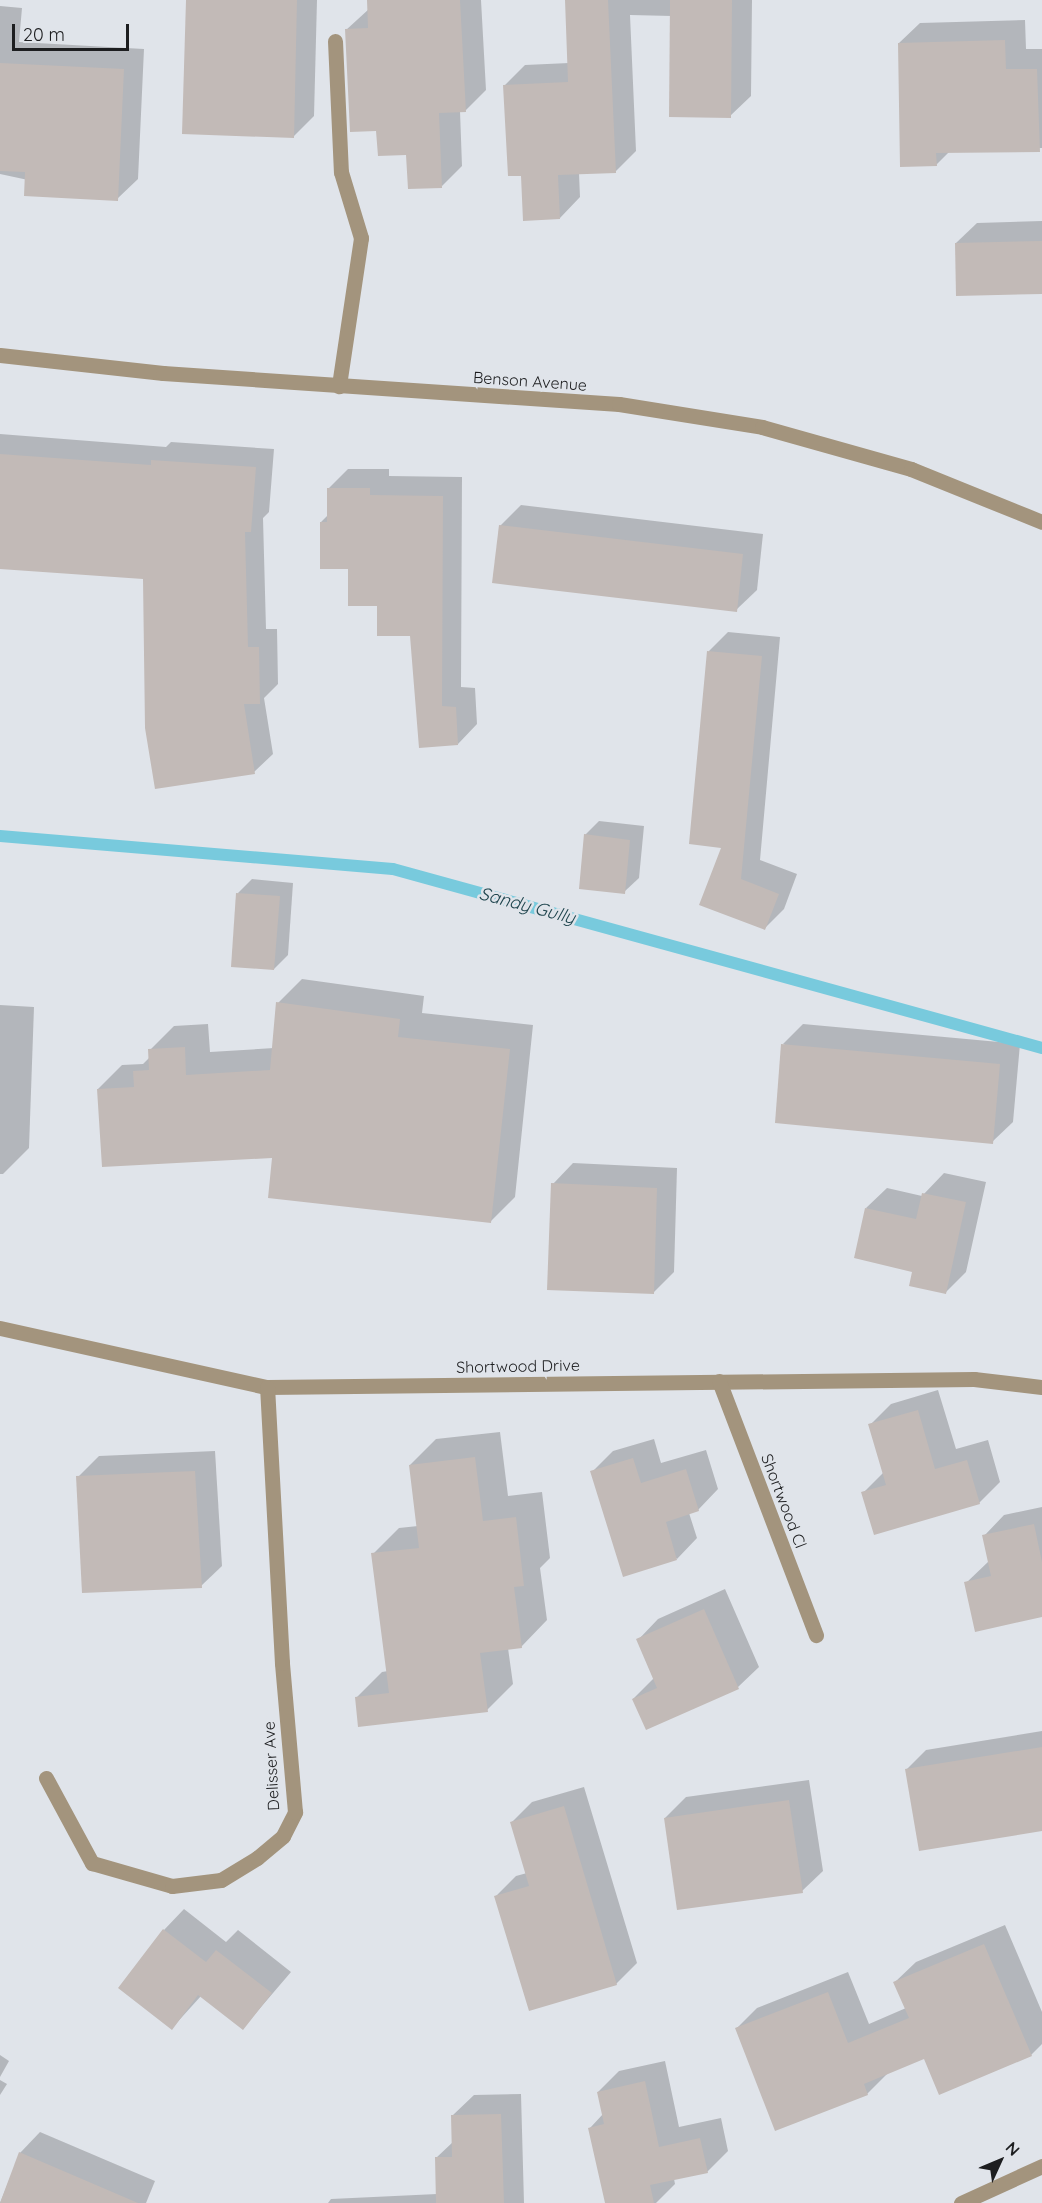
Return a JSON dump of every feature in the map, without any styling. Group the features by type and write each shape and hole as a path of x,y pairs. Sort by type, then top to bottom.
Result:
{"street":[{"path":"335,41 341,172 361,238 339,386"},
{"name":"Benson Avenue","path":"0,355 163,373 619,404 762,427 911,469 1042,522"},
{"name":"Shortwood Drive","path":"0,1328 267,1388 974,1379 1042,1387"},
{"name":"Shortwood Cl","path":"719,1381 816,1635"},
{"name":"Delisser Ave","path":"46,1778 92,1863 172,1886 221,1880 257,1858 283,1836 295,1812 282,1663 267,1388"},
{"path":"961,2203 1042,2166"}],"building":[{"path":"186,0 297,0 294,138 182,134"},
{"path":"367,0 460,0 466,112 439,113 442,188 408,189 406,155 378,156 376,131 350,132 345,29 368,28"},
{"path":"565,0 608,0 616,173 558,175 560,219 523,221 521,176 508,176 503,85 568,82"},
{"path":"670,0 732,0 731,118 669,117"},
{"path":"1005,40 1006,69 1037,69 1040,152 936,153 937,166 900,167 898,43"},
{"path":"0,63 124,69 118,201 24,196 25,172 0,171"},
{"path":"1042,241 1042,294 956,296 955,243"},
{"path":"0,454 151,465 151,460 256,467 251,532 245,532 248,647 259,647 260,704 244,704 255,774 155,789 145,728 143,579 0,569"},
{"path":"327,488 370,488 370,495 443,496 442,706 456,707 458,745 419,748 410,636 377,636 377,606 348,606 348,569 320,569 320,522 327,522"},
{"path":"499,525 743,554 737,612 492,583"},
{"path":"707,651 762,656 741,879 779,894 765,930 699,905 721,848 689,844"},
{"path":"584,834 630,840 625,894 579,889"},
{"path":"236,893 280,896 274,970 231,967"},
{"path":"276,1002 400,1019 398,1037 510,1049 491,1223 268,1198 272,1158 102,1167 97,1089 134,1087 133,1071 149,1070 148,1049 185,1047 186,1075 270,1070"},
{"path":"781,1044 1000,1064 993,1144 775,1123"},
{"path":"551,1183 657,1188 654,1294 547,1290"},
{"path":"922,1193 966,1202 946,1294 909,1286 912,1272 854,1258 865,1208 916,1219"},
{"path":"918,1410 935,1469 967,1460 980,1504 874,1535 861,1492 886,1485 868,1424"},
{"path":"475,1457 483,1521 516,1517 524,1586 514,1587 522,1648 480,1653 488,1712 358,1727 355,1697 389,1693 371,1553 419,1548 409,1465"},
{"path":"633,1458 641,1483 686,1469 699,1511 666,1522 677,1560 623,1577 590,1471"},
{"path":"195,1471 202,1588 82,1593 76,1476"},
{"path":"1034,1524 1042,1562 1042,1617 975,1632 964,1582 991,1576 982,1535"},
{"path":"704,1609 739,1689 646,1730 632,1699 657,1688 636,1639"},
{"path":"1042,1747 1042,1831 919,1851 905,1769"},
{"path":"789,1800 803,1893 677,1910 664,1818"},
{"path":"564,1806 617,1985 529,2011 494,1896 529,1886 510,1822"},
{"path":"163,1929 206,1962 216,1950 272,1993 243,2030 198,1995 172,2030 118,1988"},
{"path":"984,1944 1032,2056 939,2095 924,2059 864,2084 868,2095 775,2131 735,2028 828,1992 848,2043 909,2018 893,1982"},
{"path":"645,2081 659,2147 700,2138 708,2173 650,2185 654,2203 605,2203 588,2128 604,2124 597,2092"},
{"path":"501,2114 504,2203 436,2203 435,2157 452,2157 451,2115"},
{"path":"19,2152 138,2203 0,2203"}],"waterway":[{"name":"Sandy Gully","path":"0,836 393,869 1042,1048"}]}
